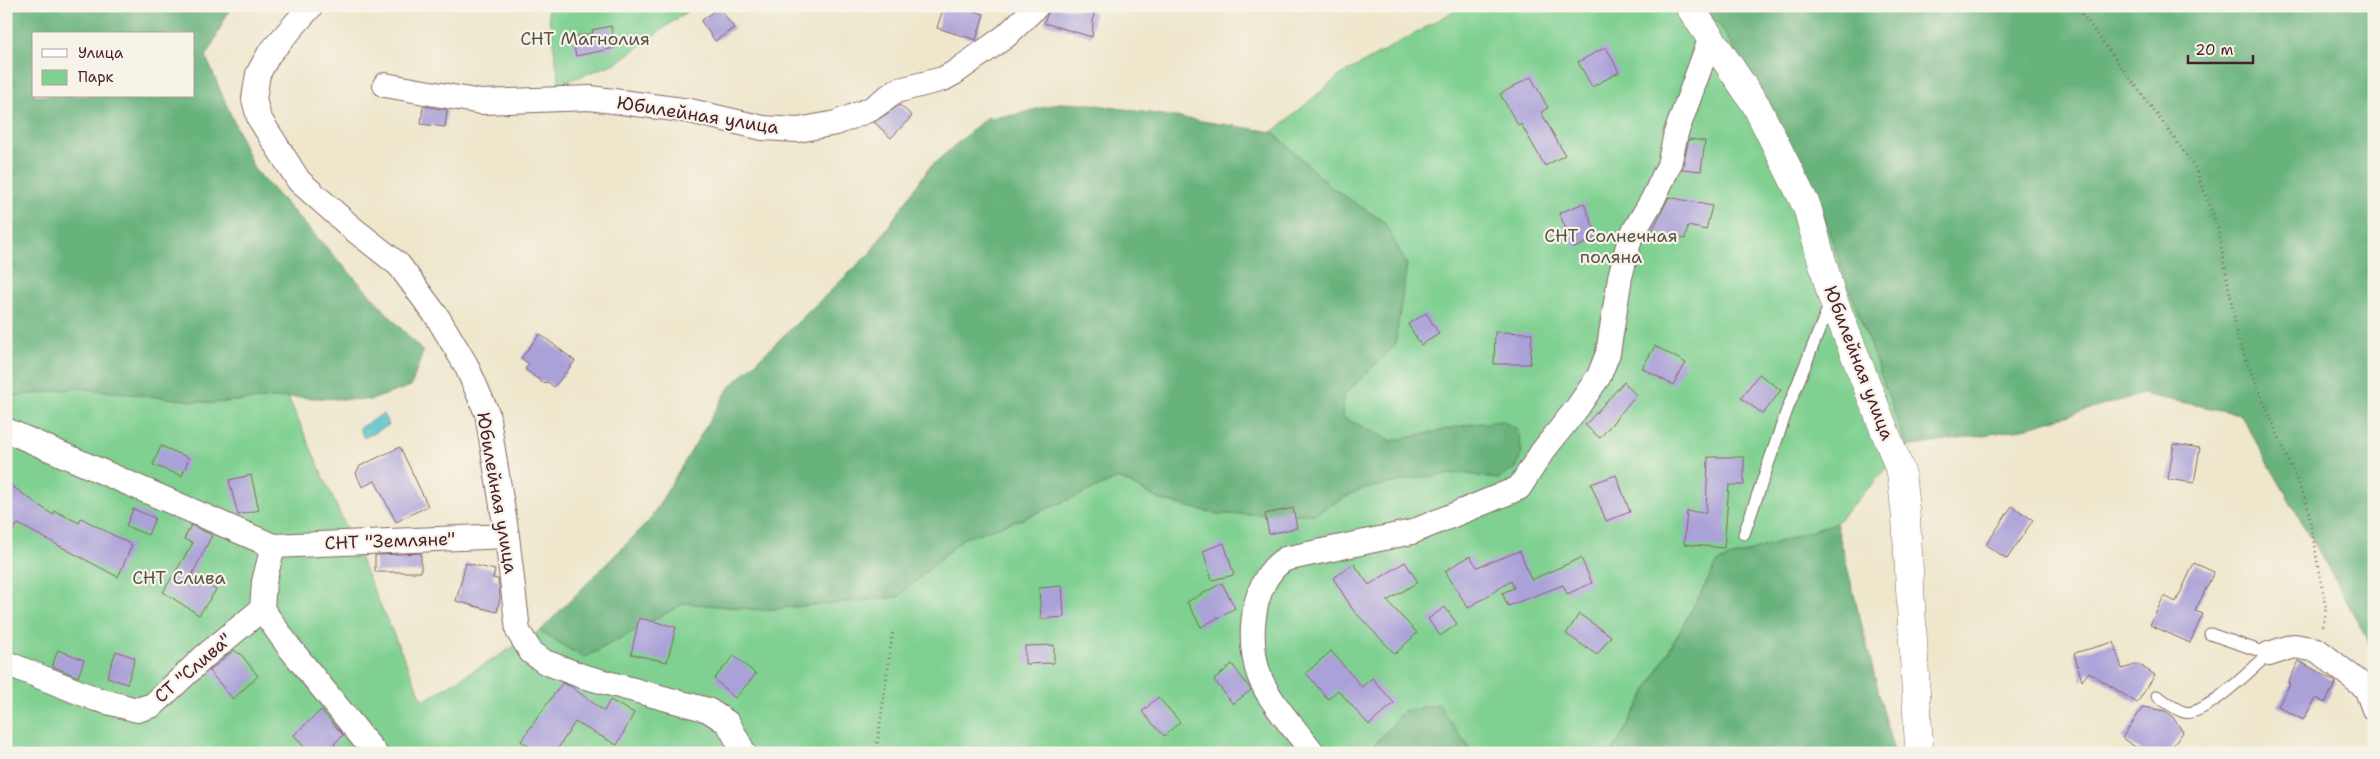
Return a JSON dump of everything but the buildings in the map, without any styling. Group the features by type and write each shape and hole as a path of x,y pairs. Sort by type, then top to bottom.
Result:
{"street":[{"name":"Юбилейная улица","path":"311,6 269,54 258,74 254,99 259,118 299,181 345,222 399,265 438,318 466,365 487,413 507,536 518,631 531,652 545,662 582,676 708,710 728,723 744,753"},
{"name":"Юбилейная улица","path":"384,84 481,102 590,98 690,111 763,128 798,130 836,123 871,109 896,91 943,79 1006,36 1037,6"},
{"name":"Юбилейная улица","path":"1689,6 1756,105 1807,206 1832,297 1901,472 1906,518 1921,753"},
{"path":"1313,753 1265,688 1256,666 1252,632 1260,588 1267,575 1276,564 1285,559 1412,532 1519,488 1542,452 1577,408 1599,376 1608,353 1620,277 1630,238 1669,164 1676,133 1711,37"},
{"path":"6,430 273,546 264,582 262,609 375,753"},
{"name":"СНТ \"Земляне\"","path":"273,546 507,536"},
{"name":"СТ \"Слива\"","path":"6,663 96,699 137,710 153,705 206,656 262,609"},
{"path":"2269,654 2294,646 2318,650 2366,688 2374,709"}],"lane":[{"path":"1744,534 1787,410 1832,297"},
{"path":"2210,634 2269,654"},
{"path":"2157,696 2184,713 2198,711 2216,699 2269,654"}],"path":[{"path":"2076,6 2170,132 2194,168 2217,224 2239,343 2307,504 2326,609 2318,650"},
{"path":"876,753 893,630"}],"green space":[{"path":"6,6 231,6 206,57 254,169 423,352 411,386 371,400 288,397 211,403 79,388 6,397"},
{"name":"СНТ Магнолия","path":"547,6 694,6 618,62 560,84"},
{"name":"СНТ Солнечная поляна","path":"1463,6 1700,6 1721,27 1812,185 1907,447 1836,523 1718,562 1612,753 1473,753 1438,704 1378,740 1368,753 6,753 6,397 79,388 211,403 288,397 423,701 540,631 584,658 685,603 763,610 898,597 964,538 1028,517 1119,478 1161,500 1217,514 1314,514 1359,490 1416,478 1462,473 1498,479 1503,421 1471,424 1392,441 1342,417 1344,395 1395,346 1384,222 1331,187 1273,132 1338,77"},
{"path":"1700,6 2374,6 2374,653 2338,585 2240,414 2142,394 2022,429 1907,447 1812,185 1721,27"},
{"path":"1059,103 1091,104 1273,132 1331,187 1384,222 1407,264 1395,346 1344,395 1342,417 1392,441 1471,424 1503,421 1518,430 1522,452 1516,468 1498,479 1462,473 1416,478 1359,490 1314,514 1217,514 1161,500 1119,478 1028,517 964,538 898,597 763,610 685,603 584,658 540,631 649,521 729,388 870,253 929,168 986,118 1015,115"},
{"path":"1836,523 1894,753 1612,753 1718,562"},
{"path":"1438,704 1473,753 1368,753 1403,711"}],"water":[{"path":"383,414 389,425 364,438 359,428"}],"park label":[{"name":"СНТ Слива","path":"179,578"}]}
